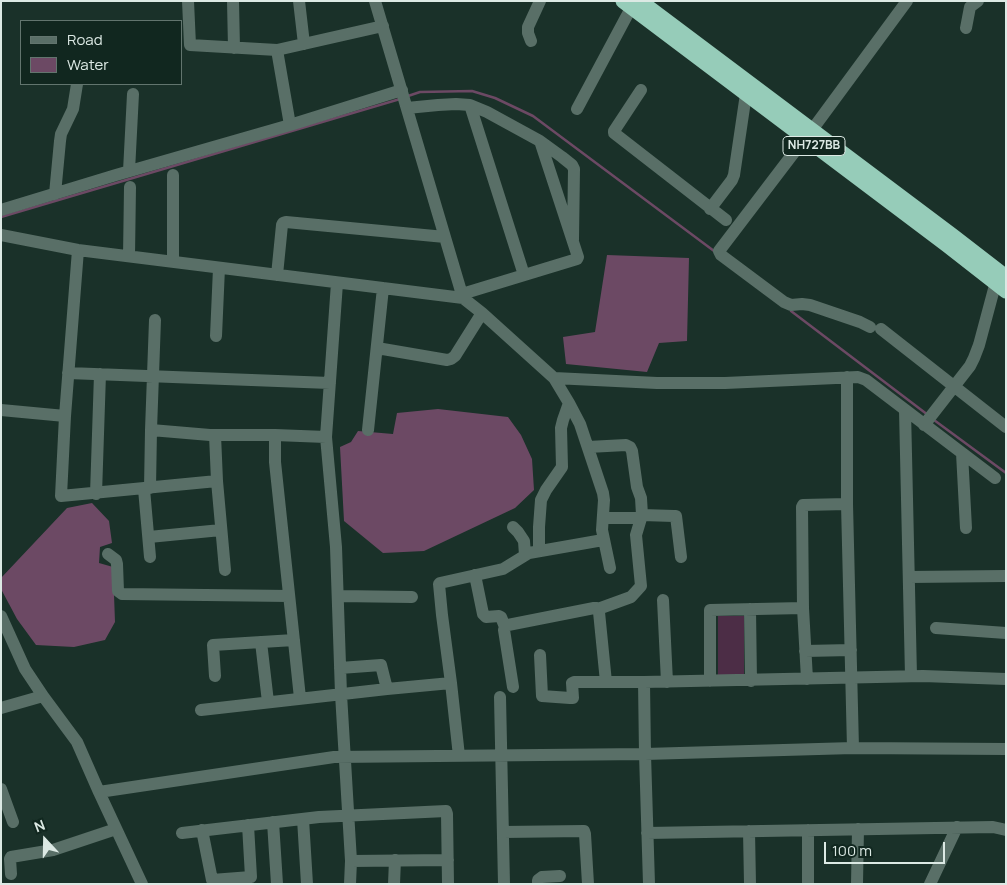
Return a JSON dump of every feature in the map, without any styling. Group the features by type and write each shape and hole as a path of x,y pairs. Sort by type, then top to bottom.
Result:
{"highway":[{"name":"NH727BB","path":"631,4 808,134 1001,280"},
{"name":"NH727BB","path":"631,4 746,94 808,134"}],"street":[{"path":"188,1 190,45 277,50 383,26"},
{"path":"233,1 234,48"},
{"path":"299,1 304,44"},
{"path":"375,1 463,296 554,378 569,403 580,424 603,493 604,540 610,568"},
{"path":"531,41 528,28 540,1"},
{"path":"906,1 719,252 784,302 791,305 810,305 875,328 1006,426"},
{"path":"966,28 970,7 978,1"},
{"path":"577,109 631,4"},
{"path":"277,50 290,125"},
{"path":"55,194 61,134 73,109 77,85"},
{"path":"641,90 614,133 726,220"},
{"path":"129,171 133,94"},
{"path":"710,209 734,175 746,94"},
{"path":"1,210 290,125 404,98 438,104 470,106 487,112 540,141 572,165 574,169 573,240"},
{"path":"470,106 524,275"},
{"path":"1,235 78,250 337,283 463,296 577,259 578,255 540,141"},
{"path":"173,175 173,262"},
{"path":"129,256 130,187"},
{"path":"277,275 283,222 445,237"},
{"path":"78,250 60,496 217,481"},
{"path":"216,336 219,268"},
{"path":"928,420 970,366 1001,280"},
{"path":"337,283 326,437 336,547 341,694 351,860 350,884"},
{"path":"368,430 383,288"},
{"path":"377,348 447,360 451,359 455,356 482,313"},
{"path":"150,557 147,488 156,320"},
{"path":"68,373 330,383"},
{"path":"96,494 100,374"},
{"path":"847,377 847,504 853,748"},
{"path":"554,378 657,383 725,383 858,377 866,380 905,410 928,420 962,453 995,478"},
{"path":"539,551 541,500 562,467 561,428 569,403"},
{"path":"1,410 65,416"},
{"path":"905,410 911,676"},
{"path":"151,430 215,435 274,434 326,437"},
{"path":"274,434 300,698"},
{"path":"215,435 225,570"},
{"path":"505,627 594,608 598,609 631,597 641,586 636,535 642,516 641,498 636,487 632,451 626,445 588,446"},
{"path":"962,453 966,528"},
{"path":"807,679 803,608 802,506 847,504"},
{"path":"603,518 676,516 681,557"},
{"path":"512,527 524,541 525,554"},
{"path":"149,537 221,530"},
{"path":"458,756 439,584 442,581 503,569 525,554 604,540"},
{"path":"108,554 116,560 118,592 122,594 289,596"},
{"path":"475,575 483,614 486,617 501,617 505,627 512,687"},
{"path":"909,577 1006,576"},
{"path":"338,596 412,597"},
{"path":"663,600 667,682"},
{"path":"750,608 751,681"},
{"path":"710,681 710,610 803,608"},
{"path":"598,609 606,682"},
{"path":"1,616 25,669 77,742 142,884"},
{"path":"936,628 1006,633"},
{"path":"215,676 212,645 294,640"},
{"path":"261,642 268,702"},
{"path":"805,651 851,650"},
{"path":"540,656 542,696 572,698 573,682 751,681 911,676 1006,679"},
{"path":"340,668 382,665 387,688"},
{"path":"644,682 649,884"},
{"path":"201,710 387,688 451,683"},
{"path":"1,708 43,696"},
{"path":"500,697 504,884"},
{"path":"99,792 334,756 645,754 853,748 1006,749"},
{"path":"1,789 13,822"},
{"path":"182,833 348,815 446,811 448,884"},
{"path":"303,819 306,884"},
{"path":"273,822 277,884"},
{"path":"202,830 212,880 251,877 248,825"},
{"path":"647,833 957,827 993,827 1006,830"},
{"path":"930,884 957,827"},
{"path":"11,874 10,859 12,857 53,850 116,829"},
{"path":"858,829 858,884"},
{"path":"808,830 808,884"},
{"path":"503,832 584,831 588,884"},
{"path":"749,831 750,884"},
{"path":"351,860 448,860"},
{"path":"394,884 395,860"},
{"path":"538,884 538,880 542,877 560,876"}],"shaded area":[{"path":"718,616 744,616 744,675 718,675"}],"water":[{"path":"607,255 689,258 687,341 659,343 647,372 566,364 563,337 595,332"},
{"path":"438,409 508,417 521,435 532,459 534,490 515,508 424,551 383,553 344,521 340,447 351,442 358,431 393,434 397,413"},
{"path":"92,503 109,521 112,543 100,547 99,563 113,567 115,622 105,640 74,647 36,645 17,619 1,589 1,578 67,508"}],"waterway":[{"path":"408,96 420,92 472,91 495,98 533,116 714,251"},
{"path":"1,217 400,99"},
{"path":"791,311 928,415"},
{"path":"934,420 1006,473"}]}
